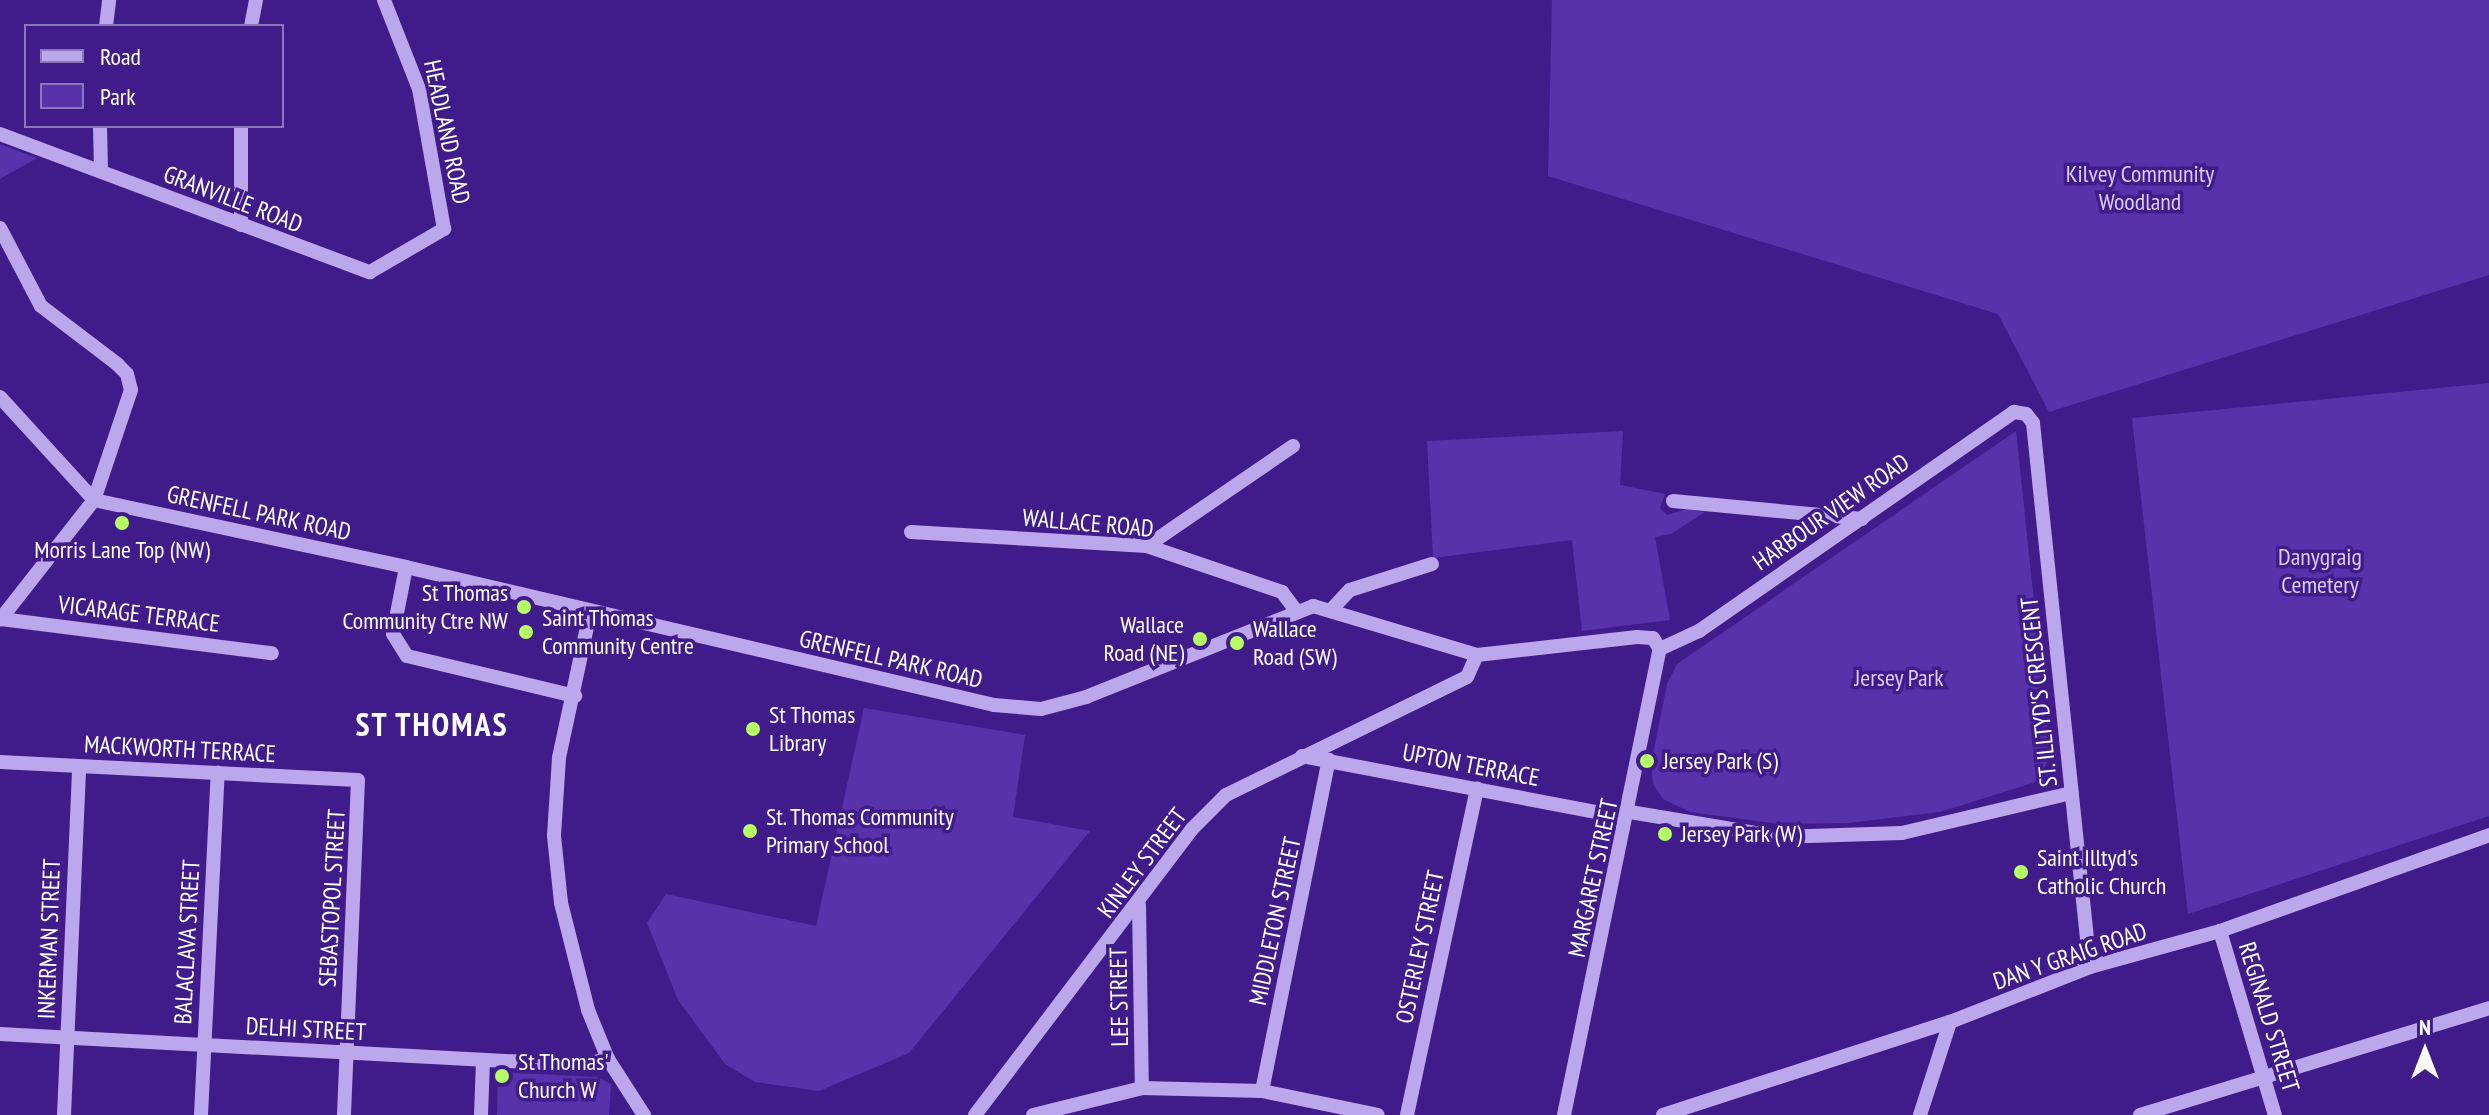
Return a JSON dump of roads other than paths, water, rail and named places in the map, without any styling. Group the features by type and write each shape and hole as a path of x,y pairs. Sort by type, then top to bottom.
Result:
{"street":[{"path":"106,24 109,0"},
{"path":"251,24 256,0"},
{"name":"HEADLAND ROAD","path":"384,0 419,89 444,229"},
{"path":"100,128 101,171"},
{"path":"241,128 241,225"},
{"name":"GRANVILLE ROAD","path":"0,134 361,273 428,243 444,229"},
{"path":"0,228 41,306 127,374 131,390 94,500 0,619"},
{"path":"0,397 94,500"},
{"name":"HARBOUR VIEW ROAD","path":"1660,649 1699,631 2014,412 2026,414"},
{"name":"ST. ILLTYD'S CRESCENT","path":"2026,414 2033,423 2090,967"},
{"path":"1147,546 1293,446"},
{"name":"GRENFELL PARK ROAD","path":"94,500 406,567 590,613 994,705 1041,709 1086,697 1295,609 1332,609 1477,655 1637,637 1653,638 1660,649"},
{"path":"1673,501 1862,519"},
{"name":"WALLACE ROAD","path":"911,532 1147,546 1282,592 1295,609"},
{"path":"1332,609 1350,590 1432,564"},
{"path":"406,567 393,634 407,656 575,696"},
{"path":"590,613 575,696 559,758 555,850 570,957 608,1059 635,1111"},
{"name":"VICARAGE TERRACE","path":"0,619 272,653"},
{"name":"MARGARET STREET","path":"1564,1115 1630,812 1660,649"},
{"name":"KINLEY STREET","path":"975,1115 1139,905 1192,829 1226,795 1467,677 1477,655"},
{"name":"UPTON TERRACE","path":"1302,756 1616,816 1630,812 1779,837 1820,838 1949,825 2071,793"},
{"name":"MIDDLETON STREET","path":"1262,1091 1329,760"},
{"name":"MACKWORTH TERRACE","path":"0,762 358,780"},
{"name":"INKERMAN STREET","path":"64,1115 79,766"},
{"name":"BALACLAVA STREET","path":"201,1115 218,772"},
{"name":"SEBASTOPOL STREET","path":"344,1115 358,780"},
{"name":"OSTERLEY STREET","path":"1407,1115 1477,788"},
{"name":"DAN Y GRAIG ROAD","path":"1663,1115 1950,1022 2090,967 2220,931 2489,835"},
{"name":"LEE STREET","path":"1139,905 1142,1088"},
{"name":"REGINALD STREET","path":"2220,931 2275,1115"},
{"path":"2140,1115 2489,1008"},
{"path":"1920,1115 1950,1022"},
{"name":"DELHI STREET","path":"0,1034 582,1065 608,1059"},
{"path":"481,1115 483,1060"},
{"path":"1033,1115 1142,1088 1262,1091 1378,1115"},
{"path":"1704,1115 1707,1099"}],"place":[{"name":"Morris Lane Top (NW)","path":"122,523"},
{"name":"St Thomas Community Ctre NW","path":"524,607"},
{"name":"Saint Thomas Community Centre","path":"526,632"},
{"name":"Wallace Road (NE)","path":"1200,639"},
{"name":"Wallace Road (SW)","path":"1237,643"},
{"name":"St Thomas Library","path":"753,729"},
{"name":"Jersey Park (S)","path":"1647,761"},
{"name":"St. Thomas Community Primary School","path":"750,831"},
{"name":"Jersey Park (W)","path":"1665,834"},
{"name":"Saint Illtyd's Catholic Church","path":"2021,872"},
{"name":"St Thomas' Church W","path":"502,1076"}],"district":[{"name":"ST THOMAS","path":"432,724"}],"park label":[{"name":"Kilvey Community Woodland","path":"2140,188"},
{"name":"Danygraig Cemetery","path":"2320,571"},
{"name":"Jersey Park","path":"1899,678"}]}
